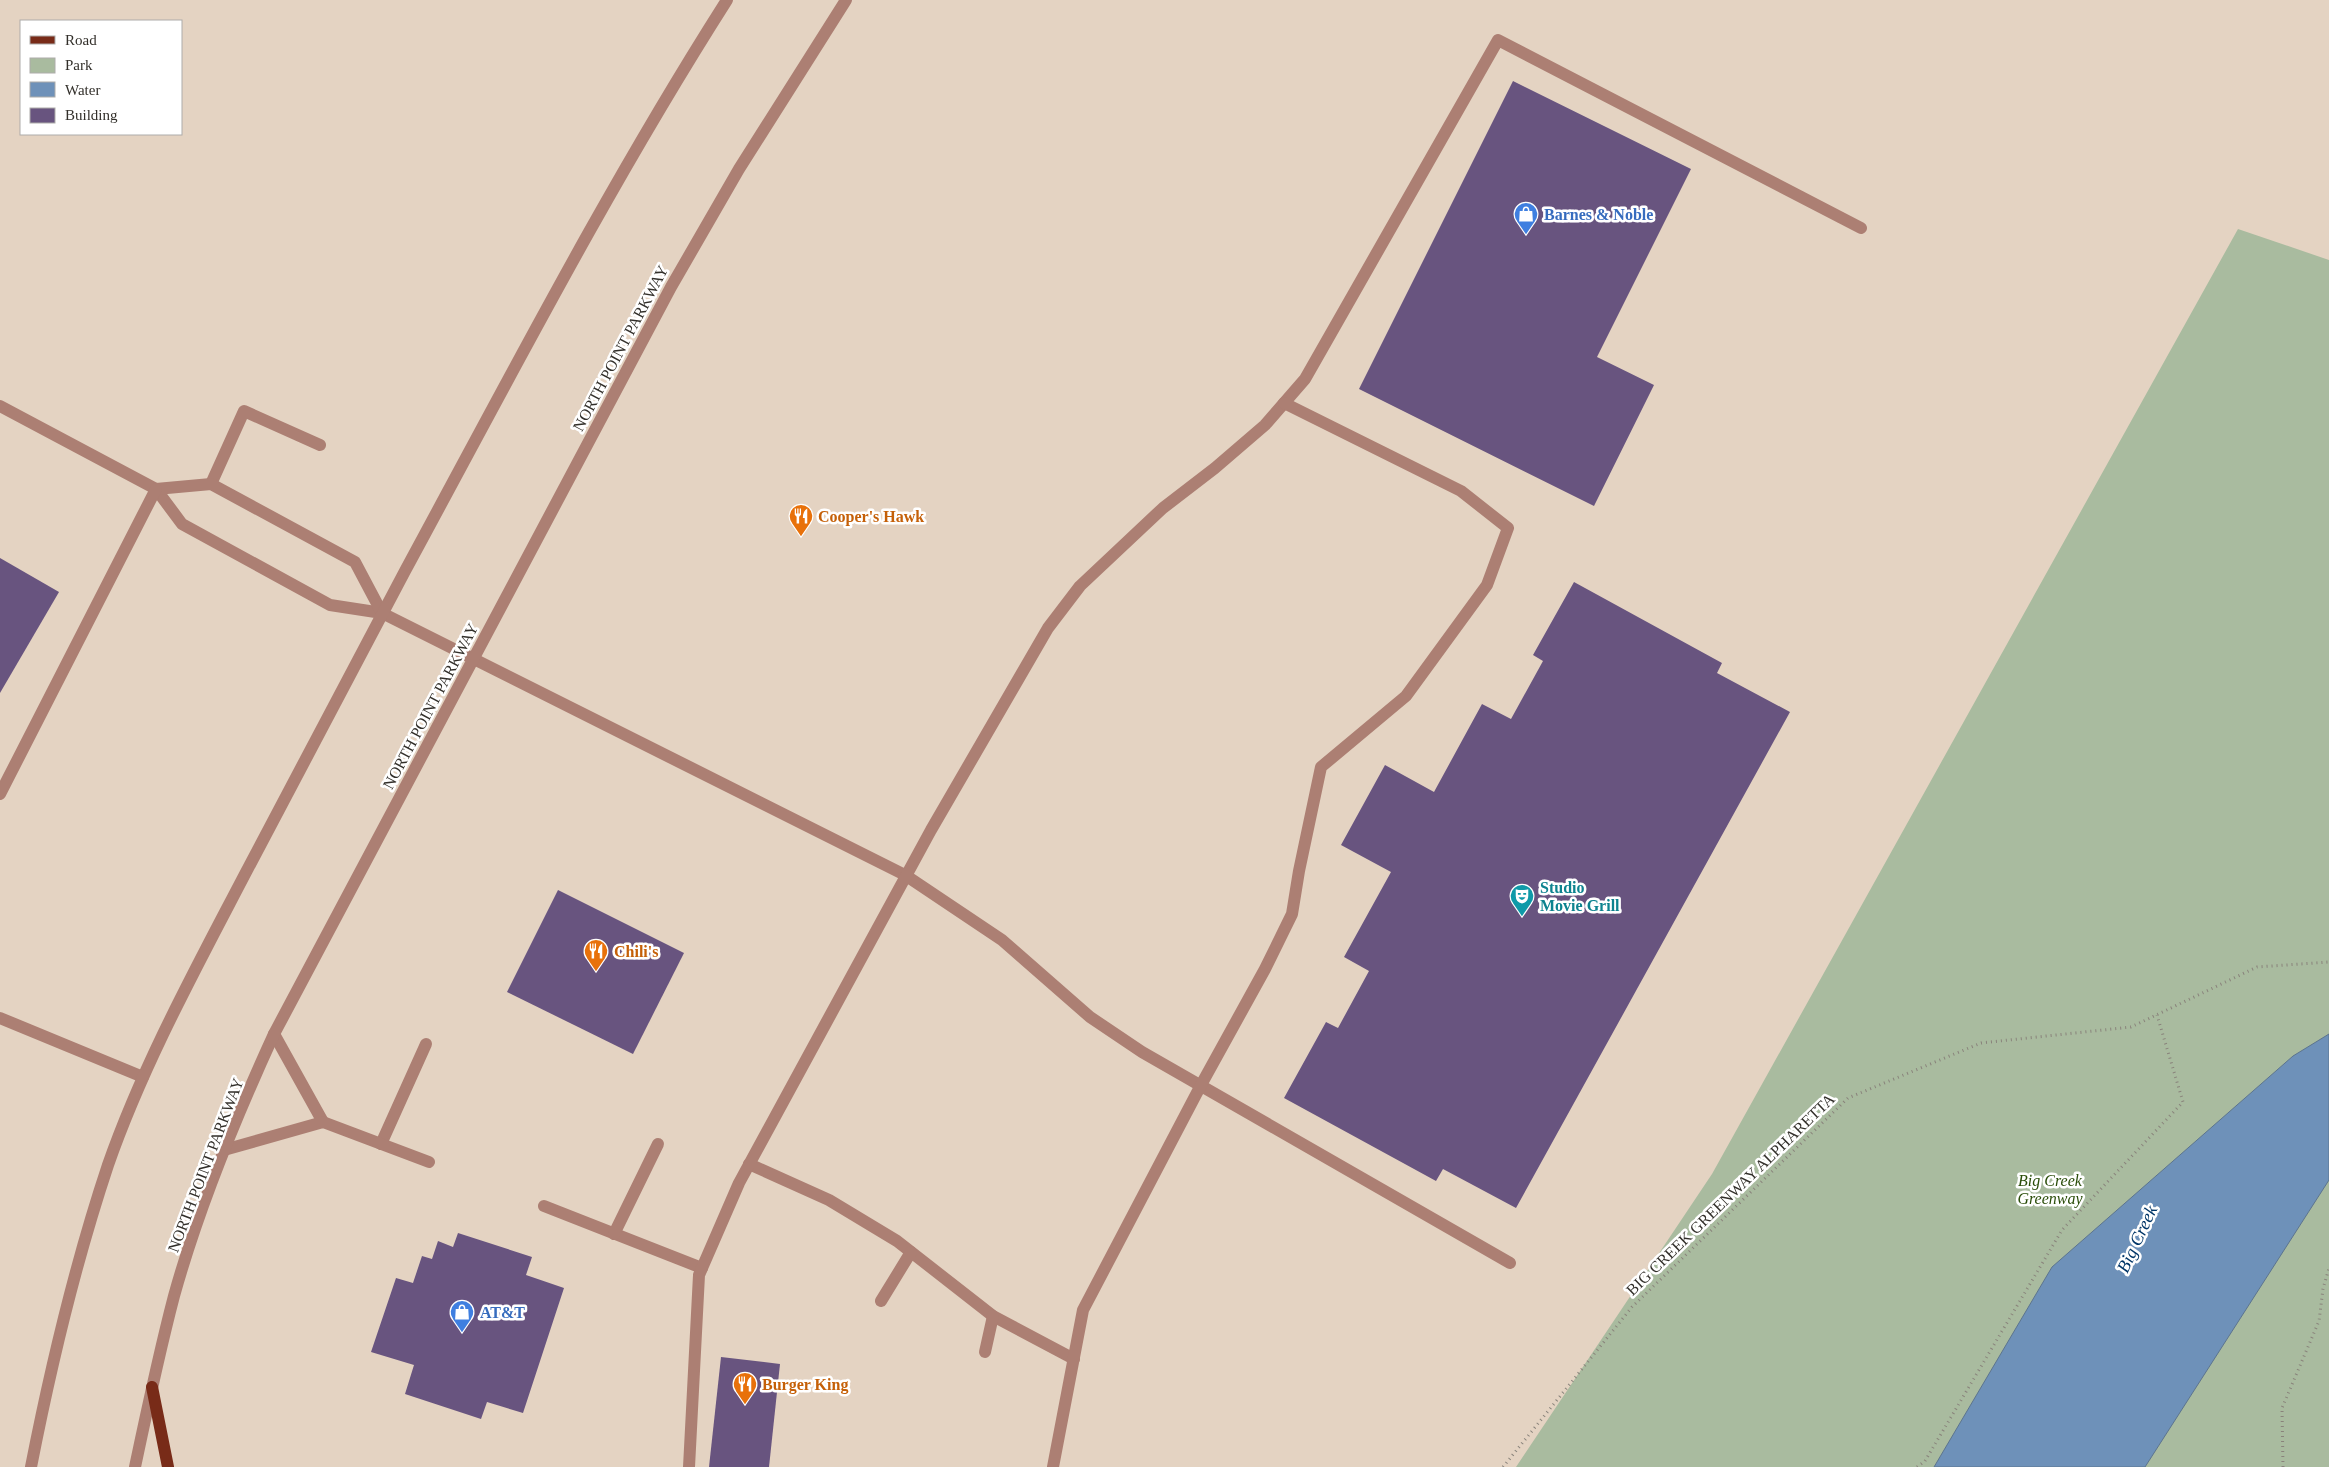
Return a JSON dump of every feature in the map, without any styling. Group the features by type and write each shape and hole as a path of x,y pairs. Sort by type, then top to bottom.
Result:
{"main road":[{"path":"152,1387 168,1467"}],"street":[{"path":"31,1467 54,1357 79,1261 109,1164 143,1077 189,982 382,613 575,254 653,118 727,0"},
{"name":"NORTH POINT PARKWAY","path":"135,1467 174,1296 224,1150 237,1116 274,1034 671,287 739,169 846,0"},
{"path":"689,1467 699,1275 749,1164 905,875 1048,628 1080,586 1163,508 1215,468 1265,425 1305,379 1498,40 1861,228"},
{"path":"1053,1467 1083,1310 1292,914 1321,767 1406,696 1487,585 1508,528 1461,491 1284,403"},
{"path":"0,406 156,489 182,524 330,605 382,613 905,875 1002,940 1090,1016 1142,1052 1510,1263"},
{"path":"211,484 244,412 320,444"},
{"path":"156,489 211,484 355,562 382,613"},
{"path":"0,794 156,489"},
{"path":"0,1018 143,1077"},
{"path":"274,1034 323,1122"},
{"path":"381,1144 426,1044"},
{"path":"224,1150 323,1122 428,1162"},
{"path":"614,1234 658,1144"},
{"path":"749,1164 830,1200 912,1252 993,1316 1074,1359"},
{"path":"544,1206 702,1268"},
{"path":"881,1301 912,1252"},
{"path":"985,1352 993,1316"}],"path":[{"name":"BIG CREEK GREENWAY ALPHARETTA","path":"1503,1467 1632,1307 1848,1098 1981,1043 2131,1027 2257,967 2329,962"},
{"path":"1917,1467 1924,1461 2062,1230 2183,1102 2157,1015"},
{"path":"2283,1467 2282,1408 2319,1321 2323,1289 2329,1268"}],"shaded area":[{"path":"0,0 2329,0 2329,588 1754,1467 0,1467"}],"green space":[{"name":"Big Creek Greenway","path":"2238,229 2329,260 2329,1467 1516,1467 1712,1174"}],"water":[{"name":"Big Creek","path":"2329,1034 2329,1180 2145,1467 1934,1467 2052,1267 2293,1056"}],"building":[{"path":"1513,81 1691,169 1597,357 1654,385 1594,506 1359,389"},
{"path":"0,558 59,592 0,693"},
{"path":"1574,582 1722,663 1717,673 1790,712 1516,1208 1443,1169 1436,1181 1284,1098 1326,1022 1338,1028 1369,971 1344,957 1391,872 1341,845 1385,765 1434,792 1482,704 1511,719 1543,661 1533,655"},
{"name":"Chili's","path":"558,890 684,953 633,1054 507,992"},
{"path":"458,1233 532,1257 526,1275 564,1288 523,1413 487,1402 481,1419 405,1394 414,1365 371,1352 396,1278 413,1283 422,1256 432,1259 438,1241 453,1247"},
{"path":"721,1357 780,1364 769,1467 709,1467"}],"place":[{"name":"Barnes & Noble","path":"1526,235"},
{"name":"Cooper's Hawk","path":"801,537"},
{"name":"Studio Movie Grill","path":"1522,917"},
{"name":"Chili's","path":"596,972"},
{"name":"AT&T","path":"462,1333"},
{"name":"Burger King","path":"745,1405"}]}
